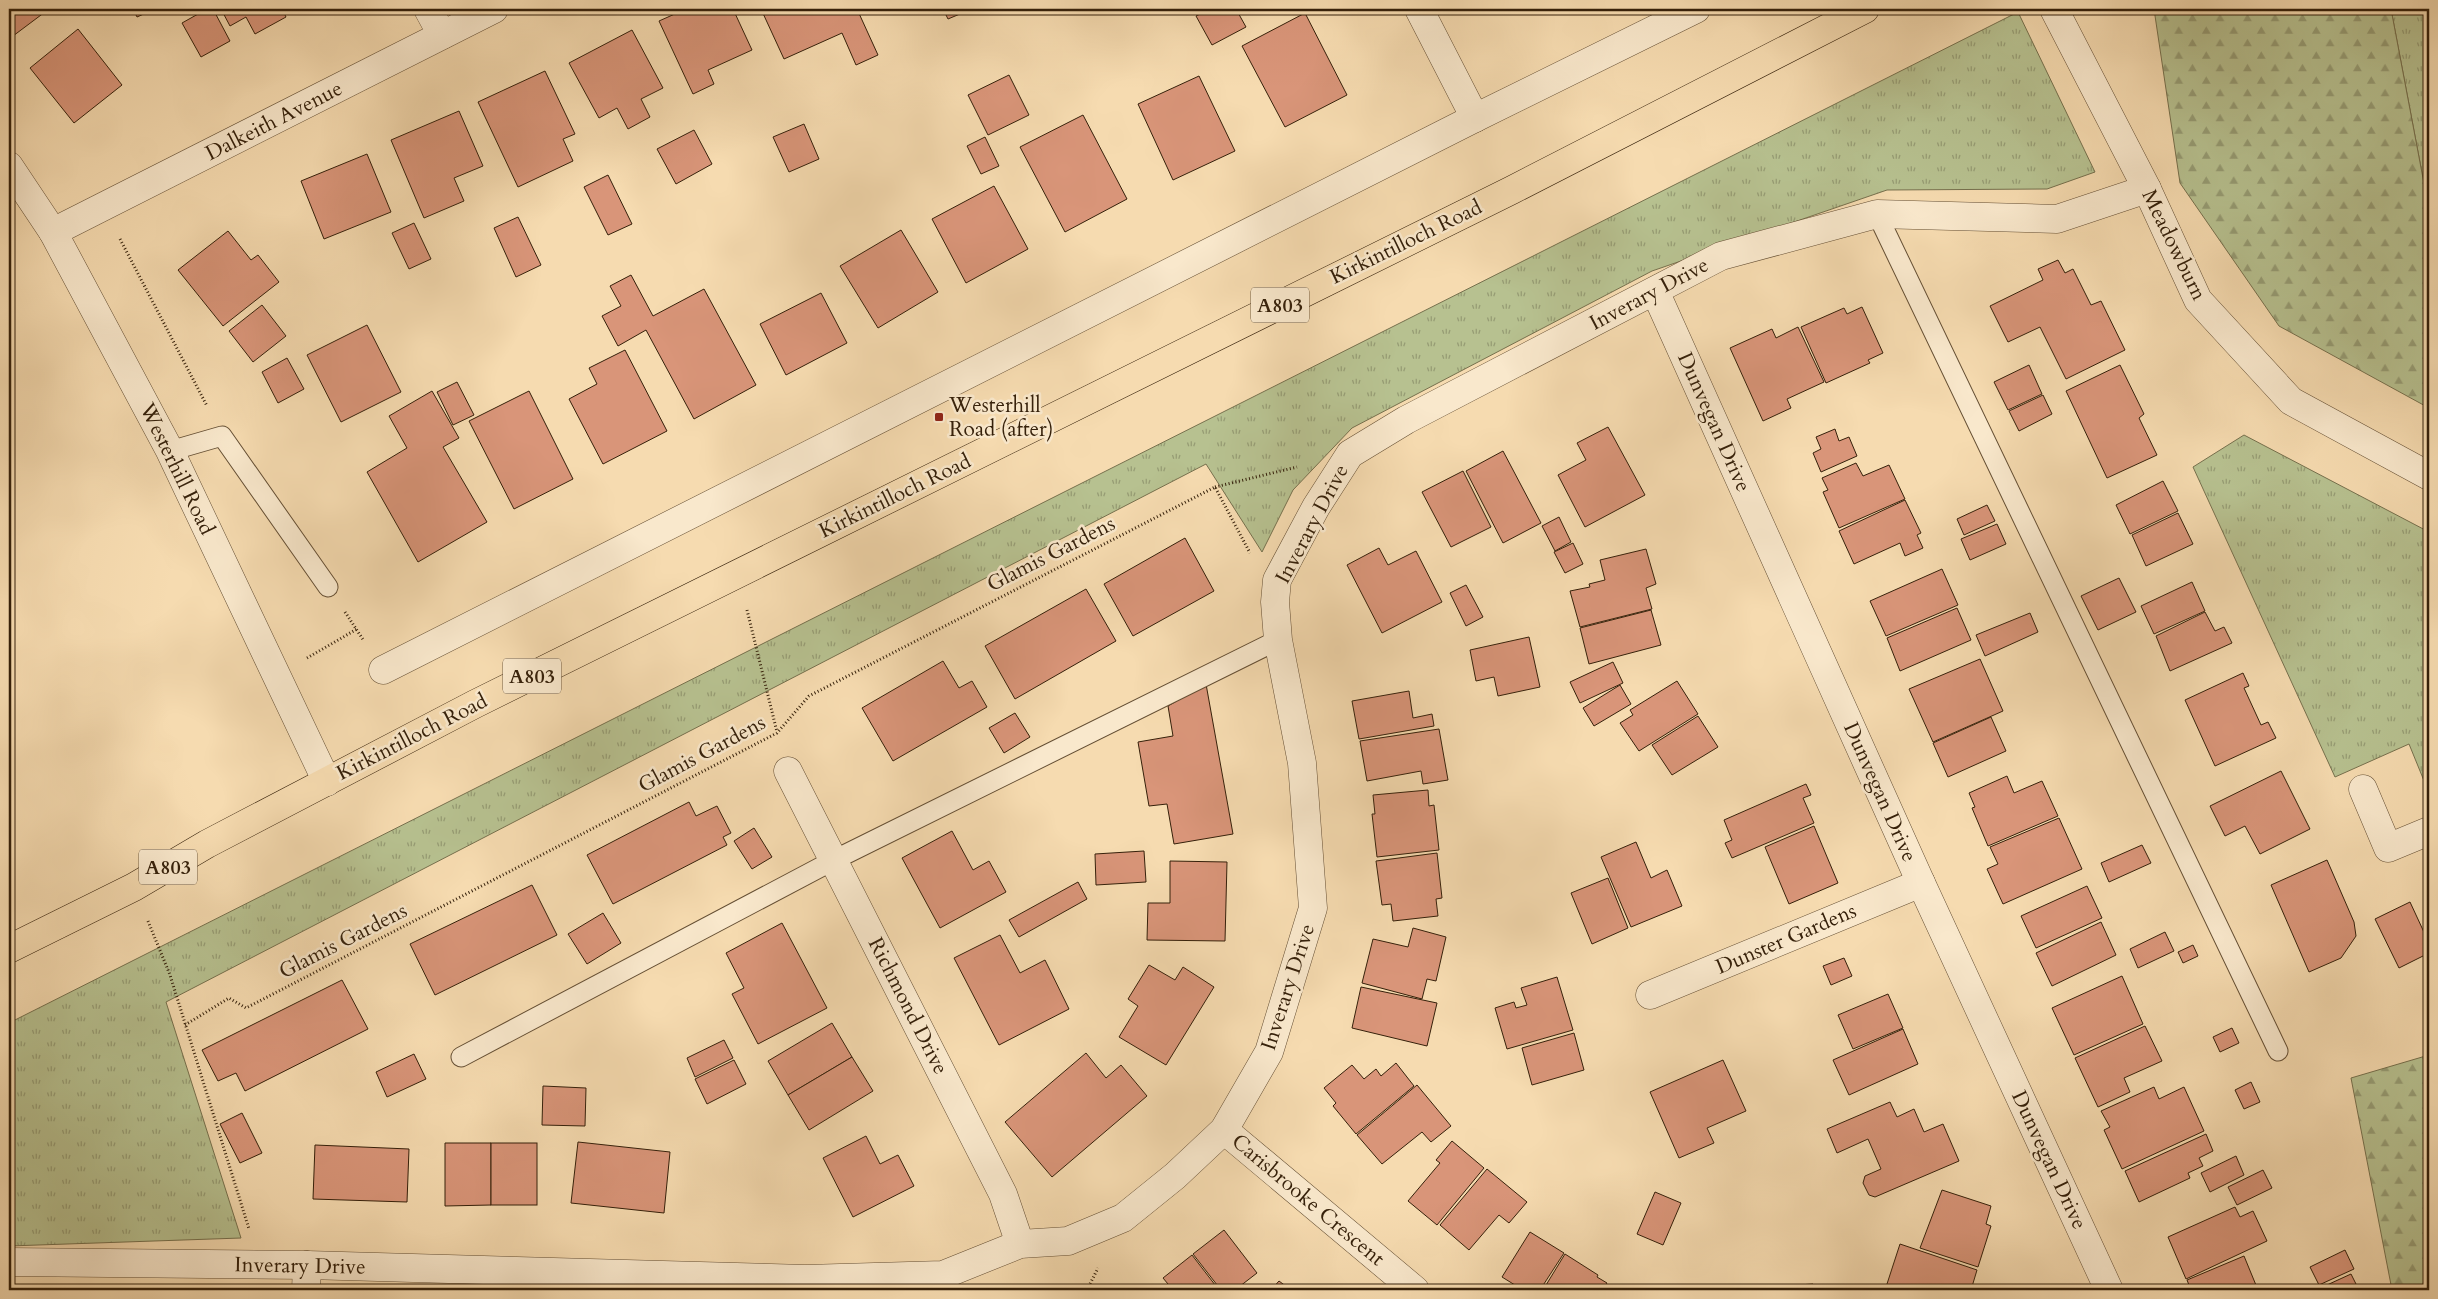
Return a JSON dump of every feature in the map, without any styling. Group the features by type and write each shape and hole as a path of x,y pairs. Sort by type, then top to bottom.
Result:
{"main road":[{"name":"Kirkintilloch Road","path":"9,949 134,887 207,844 475,704 1503,194 1865,9"}],"street":[{"path":"428,9 442,35"},
{"name":"Dalkeith Avenue","path":"53,232 494,9"},
{"path":"1418,9 1476,118"},
{"path":"383,670 1476,118 1696,9"},
{"name":"Meadowburn","path":"2054,9 2146,189 2198,300 2290,401 2429,476"},
{"name":"Westerhill Road","path":"9,166 53,232 170,451 327,782"},
{"name":"Inverary Drive","path":"9,1262 260,1265 307,1278 806,1279 942,1275 1020,1244 1068,1242 1123,1218 1175,1176 1224,1130 1269,1052 1313,908 1302,763 1278,640 1275,602 1277,580 1316,507 1350,454 1406,420 1721,256 1877,214 2057,219 2146,189"},
{"name":"Dunvegan Drive","path":"1655,291 1921,883 2109,1290"},
{"name":"Richmond Drive","path":"788,771 1003,1194 1020,1244"},
{"path":"2364,789 2388,848 2429,831"},
{"name":"Dunster Gardens","path":"1650,995 1921,883"},
{"name":"Carisbrooke Crescent","path":"1224,1130 1415,1290"}],"lane":[{"path":"1877,214 2278,1051"},
{"path":"170,451 222,436 328,587"},
{"path":"461,1057 834,860 1278,640"}],"path":[{"path":"104,207 222,436"},
{"name":"Glamis Gardens","path":"185,1025 229,998 246,1008 777,733 809,696 1215,487 1350,454"},
{"path":"1215,487 1275,602"},
{"path":"738,574 788,771"},
{"path":"328,587 383,670"},
{"path":"134,887 170,975 260,1265"}],"green space":[{"path":"2154,9 2391,9 2429,210 2429,408 2279,326 2180,183"},
{"path":"2391,9 2429,9 2429,210"},
{"path":"2018,12 2095,172 2047,189 1887,190 1652,271 1352,428 1293,490 1262,552 1206,464 166,1002 241,1238 9,1246 9,1023"},
{"path":"2244,435 2429,532 2429,793 2409,744 2335,777 2193,467"},
{"path":"2429,1055 2429,1290 2392,1290 2351,1078"}],"building":[{"path":"9,9 49,9 13,36 9,31"},
{"path":"133,9 155,9 137,17"},
{"path":"207,9 213,9 230,41 201,57 182,23"},
{"path":"221,9 282,9 286,17 255,34 246,17 230,26"},
{"path":"686,9 733,9 752,50 708,70 714,84 693,94 659,21"},
{"path":"761,9 857,9 878,55 856,65 842,33 784,59"},
{"path":"943,9 966,9 967,11 948,19"},
{"path":"1210,9 1236,9 1246,27 1212,45 1196,16"},
{"path":"1305,13 1347,95 1285,127 1242,46"},
{"path":"78,29 122,85 74,123 30,68"},
{"path":"632,30 663,88 641,99 650,117 628,129 617,108 599,118 569,63"},
{"path":"545,71 575,134 563,139 573,161 518,187 478,102"},
{"path":"1009,75 1029,115 988,135 968,95"},
{"path":"1199,76 1235,151 1173,180 1138,104"},
{"path":"459,111 483,166 454,178 464,201 424,218 391,140"},
{"path":"1083,115 1127,199 1065,232 1020,147"},
{"path":"804,124 819,159 789,172 773,137"},
{"path":"694,130 712,164 676,184 657,149"},
{"path":"985,137 999,166 981,174 967,146"},
{"path":"367,154 391,212 324,239 301,181"},
{"path":"608,175 632,224 608,235 584,187"},
{"path":"994,186 1028,249 966,283 932,219"},
{"path":"518,217 541,265 516,277 494,228"},
{"path":"414,223 431,259 409,269 392,233"},
{"path":"901,230 938,292 878,328 840,266"},
{"path":"228,231 251,260 258,255 279,282 223,326 178,270"},
{"path":"2058,260 2065,273 2073,269 2091,305 2101,301 2125,350 2066,379 2040,327 2008,342 1990,306 2043,280 2038,269"},
{"path":"631,275 653,316 704,289 756,385 694,419 646,330 618,346 602,316 621,306 610,286"},
{"path":"821,293 847,343 786,375 760,324"},
{"path":"262,305 286,336 253,362 229,331"},
{"path":"1862,307 1883,353 1868,360 1870,363 1826,383 1801,327 1844,308 1847,314"},
{"path":"367,325 401,392 341,422 307,355"},
{"path":"1798,327 1824,382 1787,399 1791,408 1763,421 1730,348 1772,329 1776,338"},
{"path":"625,350 667,431 603,464 569,399 597,384 589,368"},
{"path":"287,358 304,389 278,403 262,372"},
{"path":"2029,365 2042,394 2008,410 1994,382"},
{"path":"2120,365 2144,414 2139,418 2157,455 2107,478 2066,391"},
{"path":"457,382 474,415 453,425 437,392"},
{"path":"432,391 459,438 443,447 487,522 418,562 367,472 407,448 389,416"},
{"path":"529,391 573,479 514,509 469,421"},
{"path":"2043,395 2052,414 2019,431 2009,411"},
{"path":"1608,427 1645,495 1585,527 1558,475 1586,460 1577,443"},
{"path":"1835,429 1839,441 1849,437 1857,456 1821,472 1813,453 1821,449 1816,437"},
{"path":"1503,451 1541,523 1503,543 1466,471"},
{"path":"1856,463 1863,476 1889,465 1905,499 1839,528 1823,492 1828,490 1822,478"},
{"path":"1463,471 1491,527 1451,547 1422,492"},
{"path":"2163,481 2178,511 2130,534 2116,505"},
{"path":"1905,500 1921,533 1917,535 1923,548 1905,556 1900,543 1854,564 1839,531"},
{"path":"1987,505 1995,521 1964,535 1957,519"},
{"path":"2178,513 2193,544 2146,566 2132,535"},
{"path":"1559,517 1571,542 1555,551 1542,526"},
{"path":"1997,524 2006,544 1970,560 1961,539"},
{"path":"1185,538 1214,591 1133,636 1104,584"},
{"path":"1573,543 1583,564 1565,573 1554,552"},
{"path":"1379,548 1388,565 1416,551 1442,602 1382,633 1347,565"},
{"path":"1646,549 1656,584 1646,588 1652,609 1580,627 1570,591 1590,587 1589,584 1605,580 1600,560"},
{"path":"1942,569 1958,605 1886,636 1870,601"},
{"path":"2119,578 2136,612 2098,630 2081,596"},
{"path":"2192,582 2205,611 2154,634 2141,606"},
{"path":"1466,585 1483,617 1466,626 1450,593"},
{"path":"1086,589 1116,641 1015,699 985,646"},
{"path":"1957,608 1971,640 1900,671 1887,638"},
{"path":"1651,610 1661,645 1589,664 1580,628"},
{"path":"2205,612 2215,631 2224,627 2232,643 2170,671 2156,636"},
{"path":"2030,613 2038,632 1985,656 1976,635"},
{"path":"1529,637 1540,687 1498,696 1494,677 1476,681 1470,650"},
{"path":"1980,659 2003,711 1933,742 1909,689"},
{"path":"943,661 959,688 972,681 987,707 893,761 862,708"},
{"path":"1613,662 1623,683 1580,703 1570,682"},
{"path":"2243,673 2249,686 2244,688 2261,725 2268,722 2276,738 2215,766 2185,700"},
{"path":"1677,681 1698,714 1639,751 1620,723 1633,715 1630,710"},
{"path":"1206,684 1233,834 1174,844 1167,804 1149,806 1138,742 1173,736 1168,706"},
{"path":"1620,685 1631,704 1594,726 1583,708"},
{"path":"1409,691 1413,718 1432,714 1434,726 1359,739 1352,701"},
{"path":"1015,713 1030,737 1004,753 989,728"},
{"path":"1698,716 1718,747 1672,775 1652,745"},
{"path":"1991,717 2006,751 1948,777 1933,743"},
{"path":"1439,729 1448,780 1423,784 1421,771 1367,781 1360,741"},
{"path":"2281,771 2310,829 2260,854 2245,826 2225,836 2210,806"},
{"path":"2007,776 2014,793 2042,781 2058,816 1988,846 1972,808 1975,807 1969,793"},
{"path":"1806,784 1811,795 1803,798 1814,823 1732,858 1725,843 1732,840 1724,820"},
{"path":"1428,790 1429,806 1434,805 1439,850 1377,857 1372,814 1375,814 1373,795"},
{"path":"689,802 696,816 717,806 731,833 723,837 727,845 613,904 587,855"},
{"path":"2059,818 2082,869 2003,904 1987,869 1998,864 1990,847"},
{"path":"1814,826 1838,883 1789,904 1765,847"},
{"path":"754,828 772,857 752,869 734,841"},
{"path":"952,831 973,870 989,861 1006,892 940,928 902,858"},
{"path":"1636,842 1651,878 1667,870 1682,906 1631,927 1601,857"},
{"path":"2142,845 2151,863 2109,882 2101,863"},
{"path":"1144,851 1146,882 1096,885 1095,854"},
{"path":"1437,853 1442,898 1436,899 1438,916 1393,921 1391,904 1382,905 1376,861"},
{"path":"2327,860 2354,922 2356,936 2341,958 2309,972 2271,885"},
{"path":"1170,861 1227,862 1225,941 1147,940 1148,903 1170,903"},
{"path":"1608,878 1628,928 1592,944 1571,893"},
{"path":"1078,882 1087,899 1019,937 1009,920"},
{"path":"532,885 557,935 435,995 410,944"},
{"path":"2087,886 2102,918 2036,948 2021,916"},
{"path":"2410,902 2429,943 2429,953 2399,968 2375,919"},
{"path":"603,913 621,943 587,964 568,934"},
{"path":"2101,922 2116,955 2052,986 2036,953"},
{"path":"782,923 827,1008 758,1044 732,994 744,988 726,953"},
{"path":"1413,928 1446,937 1436,981 1427,979 1422,999 1362,983 1373,939 1408,947"},
{"path":"2165,932 2174,951 2138,968 2130,949"},
{"path":"1000,935 1020,973 1045,960 1069,1009 999,1045 954,958"},
{"path":"2193,945 2198,956 2183,963 2178,952"},
{"path":"1844,958 1852,976 1831,985 1823,966"},
{"path":"1149,965 1175,980 1183,967 1214,987 1166,1065 1119,1037 1138,1006 1128,999"},
{"path":"2122,976 2143,1024 2074,1055 2052,1008"},
{"path":"1557,977 1573,1030 1507,1049 1495,1008 1514,1002 1516,1008 1527,1005 1521,988"},
{"path":"342,980 368,1029 245,1091 236,1073 218,1081 202,1050"},
{"path":"1361,987 1437,1003 1427,1046 1352,1028"},
{"path":"1888,994 1903,1028 1853,1049 1838,1015"},
{"path":"832,1023 852,1057 788,1095 768,1061"},
{"path":"2145,1026 2162,1061 2124,1078 2130,1092 2098,1107 2075,1058"},
{"path":"2232,1028 2239,1043 2220,1052 2213,1037"},
{"path":"1903,1029 1918,1064 1849,1095 1833,1060"},
{"path":"1574,1033 1584,1070 1532,1085 1522,1048"},
{"path":"724,1040 733,1058 695,1077 687,1058"},
{"path":"1086,1053 1106,1078 1121,1065 1147,1096 1052,1177 1005,1122"},
{"path":"414,1054 426,1079 387,1097 376,1072"},
{"path":"852,1057 873,1091 809,1130 788,1095"},
{"path":"734,1060 746,1084 707,1104 695,1079"},
{"path":"1723,1060 1746,1111 1707,1128 1714,1143 1679,1158 1650,1092"},
{"path":"1396,1063 1414,1086 1356,1134 1333,1106 1336,1103 1324,1088 1352,1065 1364,1079 1376,1069 1381,1076"},
{"path":"2251,1082 2260,1102 2244,1109 2235,1090"},
{"path":"1417,1085 1451,1126 1431,1142 1422,1132 1382,1164 1357,1135"},
{"path":"543,1086 586,1088 585,1126 542,1125"},
{"path":"2154,1087 2159,1099 2184,1087 2204,1131 2122,1169 2104,1130 2110,1127 2101,1111"},
{"path":"1890,1102 1897,1117 1914,1109 1924,1132 1943,1124 1959,1161 1875,1197 1869,1195 1863,1183 1865,1176 1881,1169 1868,1139 1837,1153 1827,1129"},
{"path":"242,1113 262,1153 240,1163 220,1124"},
{"path":"2206,1134 2213,1151 2199,1158 2203,1166 2188,1173 2190,1178 2139,1202 2125,1171"},
{"path":"866,1136 880,1164 898,1155 914,1186 853,1217 823,1158"},
{"path":"1452,1141 1484,1168 1437,1225 1408,1201 1440,1163 1436,1160"},
{"path":"578,1142 670,1152 664,1213 571,1203"},
{"path":"445,1143 491,1143 491,1205 445,1206"},
{"path":"491,1143 537,1143 537,1205 491,1205"},
{"path":"315,1145 409,1149 407,1202 313,1199"},
{"path":"2236,1156 2244,1175 2210,1192 2201,1173"},
{"path":"1487,1169 1527,1202 1509,1223 1499,1215 1469,1250 1440,1225"},
{"path":"2263,1170 2272,1188 2237,1205 2228,1187"},
{"path":"1942,1190 1991,1206 1986,1224 1991,1226 1978,1267 1920,1248"},
{"path":"1655,1192 1681,1203 1663,1245 1637,1234"},
{"path":"2235,1207 2240,1217 2253,1211 2267,1241 2186,1279 2168,1237"},
{"path":"1224,1230 1257,1273 1235,1290 1221,1290 1193,1254"},
{"path":"1530,1232 1564,1253 1540,1290 1523,1290 1502,1277"},
{"path":"1900,1244 1977,1270 1971,1290 1896,1290 1886,1287"},
{"path":"2345,1250 2354,1269 2319,1285 2310,1267"},
{"path":"1565,1254 1607,1283 1602,1290 1543,1290"},
{"path":"1192,1255 1219,1290 1173,1290 1163,1278"},
{"path":"2244,1256 2258,1290 2191,1290 2187,1280"},
{"path":"2351,1274 2359,1290 2316,1290"},
{"path":"1279,1281 1291,1290 1271,1290"},
{"path":"1813,1284 1817,1290 1795,1290 1798,1285"}],"place":[{"name":"Westerhill Road (after)","path":"939,417"}]}
